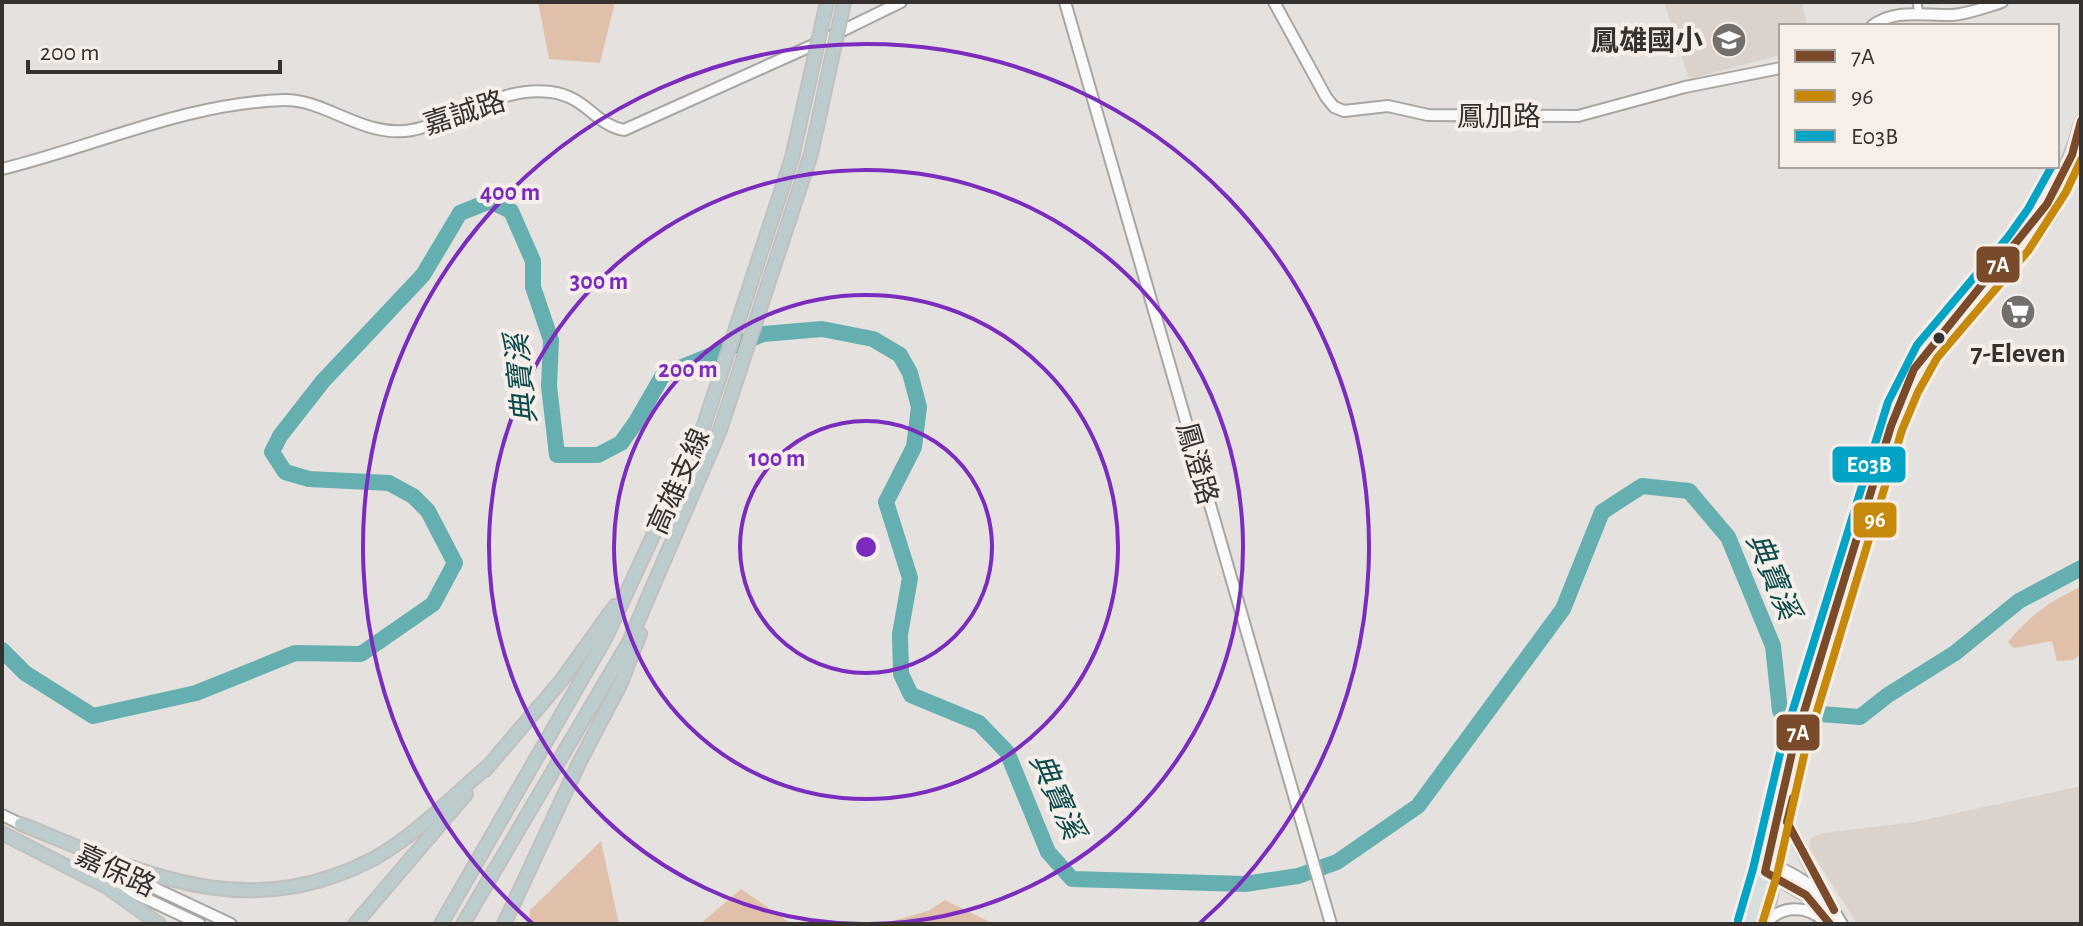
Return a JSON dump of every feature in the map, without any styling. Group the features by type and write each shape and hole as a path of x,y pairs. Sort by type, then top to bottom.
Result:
{"highway":[{"name":"高雄支線","path":"441,924 606,637 703,428 792,158 827,2"},
{"name":"高雄支線","path":"463,924 629,642 720,430 811,154 844,2"},
{"path":"504,924 625,673 688,504"},
{"path":"355,924 561,681 633,580"},
{"path":"21,824 168,882 198,890 262,893 316,883 375,859 424,822 488,766"},
{"path":"2,832 107,887 159,924"},
{"path":"512,924 517,899"}],"main road":[{"path":"1815,694 1891,426 1914,369 2047,204 2072,155 2081,121"},
{"path":"1763,924 1771,870 1798,750 1901,427 1914,395 1936,356 2016,263 2052,214 2081,157"},
{"path":"1749,924 1787,822 1798,750"}],"street":[{"name":"嘉誠路","path":"2,169 164,119 257,101 296,100 387,132 433,124 487,102 547,91 576,99 613,128 624,130 901,2"},
{"name":"鳳澄路","path":"1065,2 1331,924"},
{"name":"鳳加路","path":"1274,2 1326,97 1334,107 1344,111 1388,106 1428,115 1578,116 1685,87 1779,68"},
{"path":"1917,2 1919,15"},
{"path":"1875,24 1886,17 1955,15 1981,4 2002,2"},
{"name":"嘉保路","path":"2,815 231,924"},
{"path":"1787,822 1842,924"},
{"name":"嘉保路","path":"2,832 200,924"},
{"path":"1771,870 1809,884 1832,907"},
{"path":"1771,870 1813,900 1829,924"},
{"path":"1763,924 1777,914 1793,909 1810,911 1829,924"}],"shaded area":[{"path":"538,2 615,2 600,63 549,59"},
{"name":"鳳雄國小","path":"1664,2 1802,2 1807,24 1779,24 1779,56 1689,79"},
{"path":"2081,587 2081,654 2073,660 2057,661 2052,641 2014,648 2008,642 2041,610"},
{"path":"2081,786 2081,924 1857,924 1810,849 1810,839 1823,833 1915,822"},
{"path":"601,841 619,924 529,924 530,910"},
{"path":"741,889 792,924 700,924"},
{"path":"945,900 994,924 882,924 928,911"}],"waterway":[{"name":"典寶溪","path":"2,650 25,673 93,716 196,693 295,653 361,654 433,604 455,563 428,511 413,496 389,483 309,479 285,472 272,452 280,436 323,381 423,275 460,213 490,201 511,211 533,261 533,287 551,340 549,386 557,455 598,455 621,443 663,375 763,334 822,329 873,339 900,355 910,373 919,407 914,447 886,502 910,578 900,634 901,674 911,695 979,723 1007,752 1048,852 1072,879 1245,884 1298,876 1337,862 1418,806 1563,609 1602,512 1642,486 1689,491 1728,537 1773,646 1780,711 1860,717 1888,695 1955,653 2019,601 2081,568"}],"transit line":[{"name":"7A","path":"1830,924 1806,895 1765,872 1793,748 1891,426 1914,369 2047,204 2072,155 2081,121"},
{"name":"96","path":"1762,924 1777,875 1805,751 1902,430 1937,358 2028,251 2066,192 2081,160"},
{"name":"E03B","path":"1738,920 1782,745 1888,402 1917,345 2008,237 2051,168"},
{"name":"7A","path":"1793,798 1787,822 1834,910"}],"place":[{"name":"鳳雄國小","path":"1729,40"},
{"name":"7-Eleven","path":"2018,312"}]}
